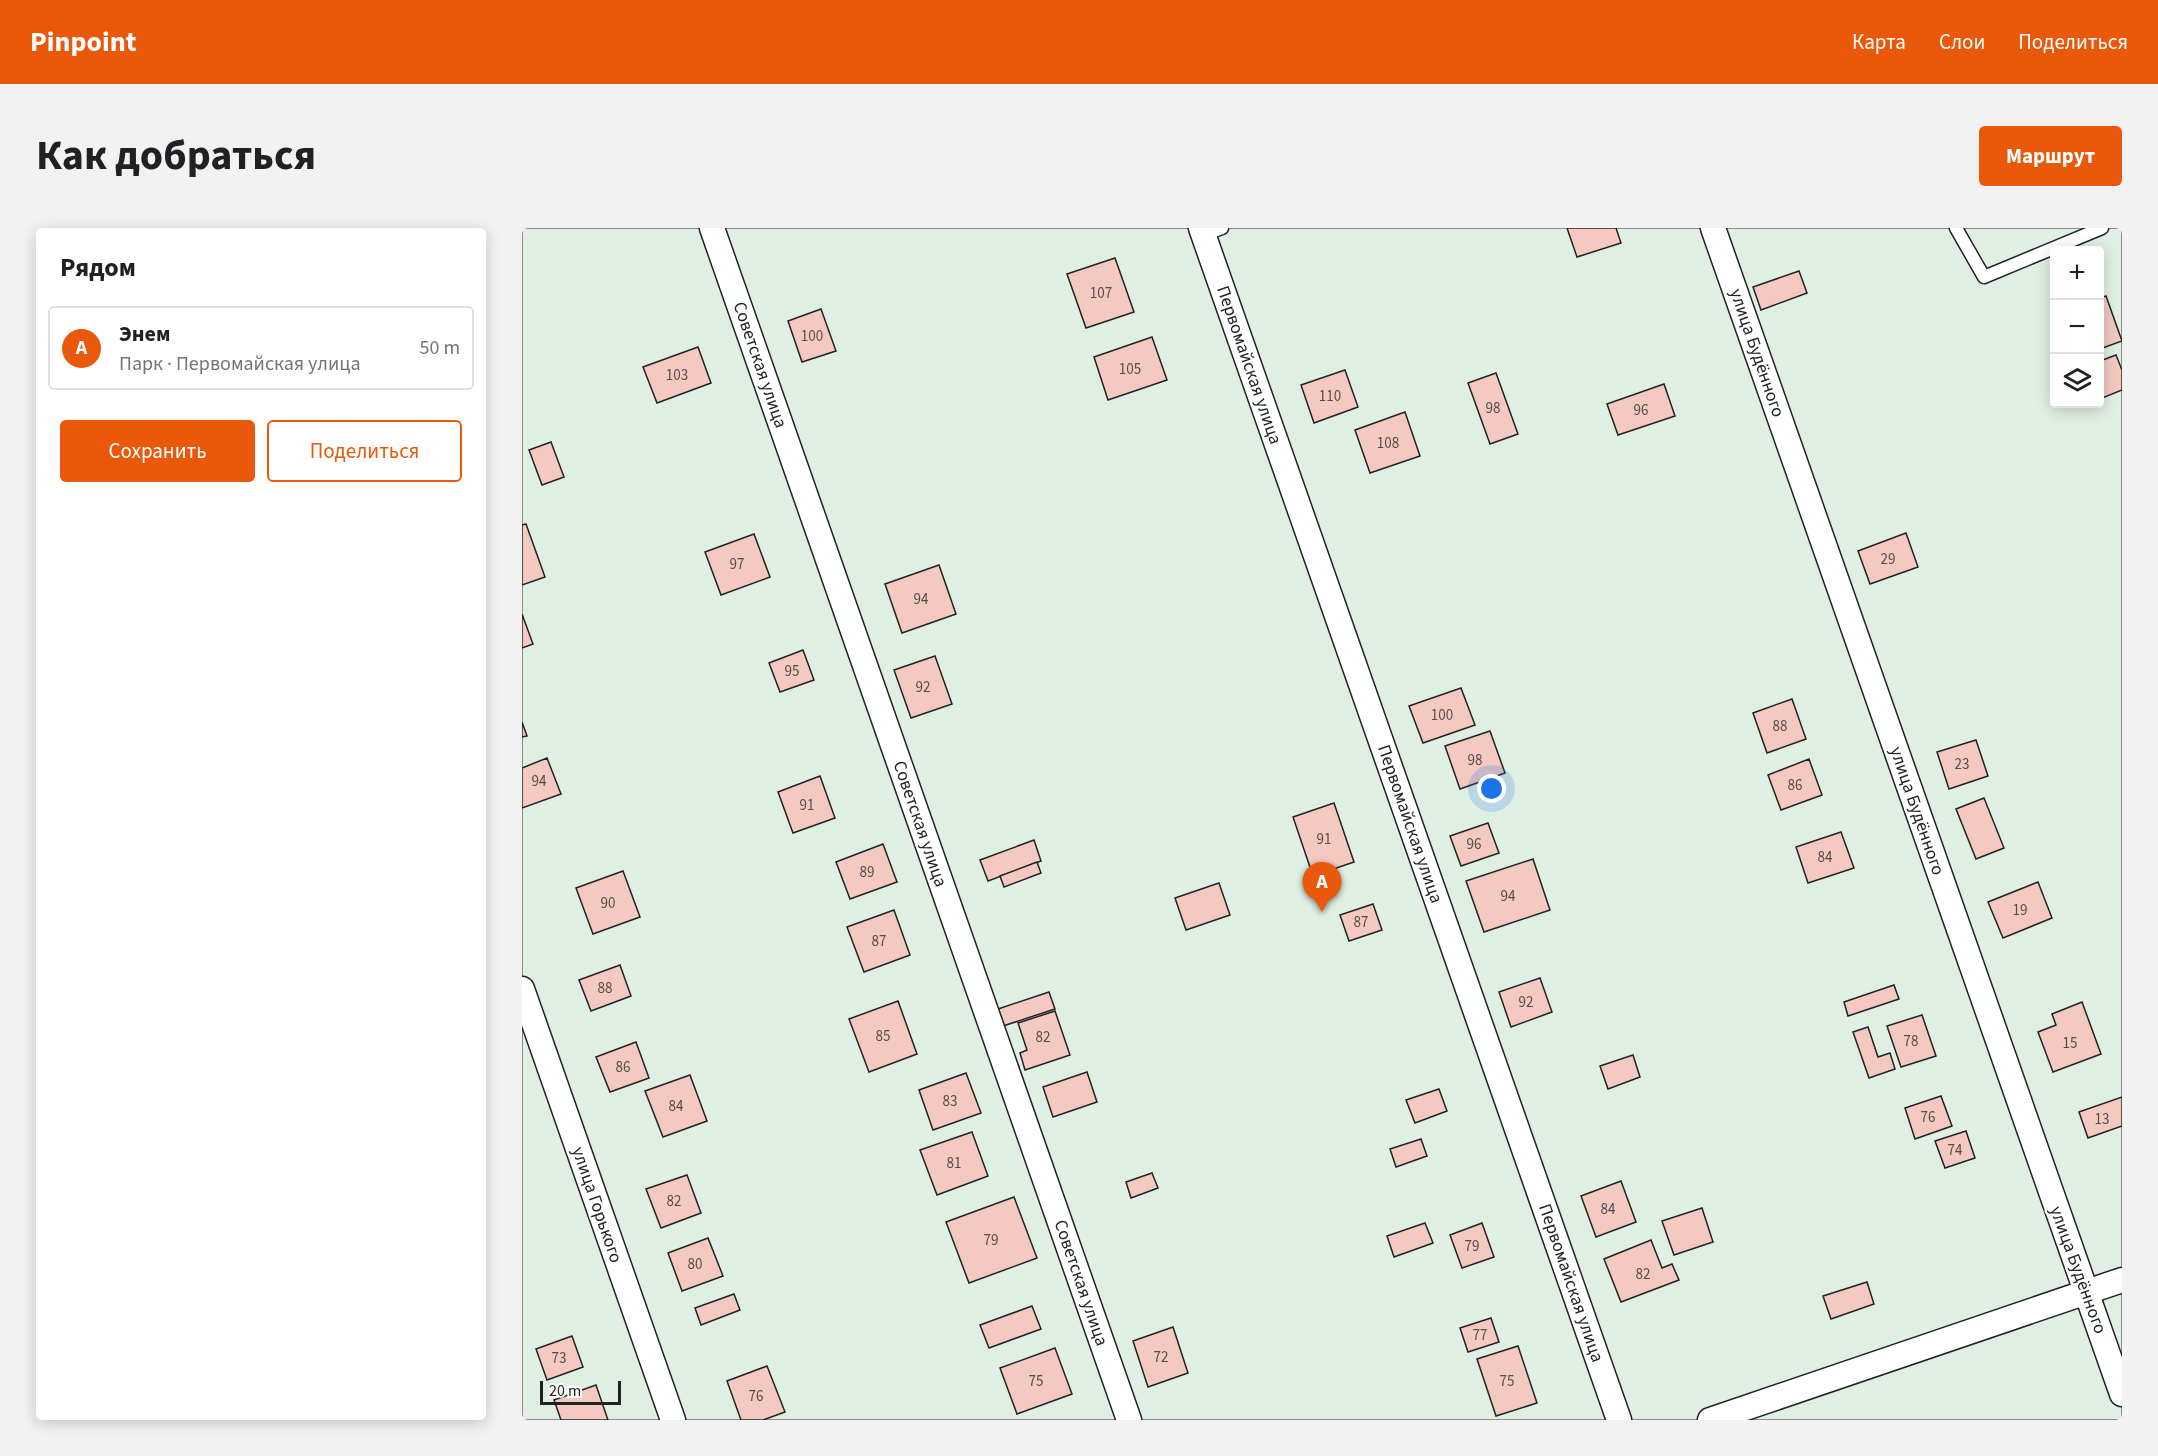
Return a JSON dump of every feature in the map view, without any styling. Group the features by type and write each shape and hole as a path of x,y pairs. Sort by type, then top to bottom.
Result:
{"street":[{"name":"Советская улица","path":"712,228 1129,1420"},
{"name":"улица Будённого","path":"1713,228 2122,1394"},
{"name":"Первомайская улица","path":"1209,230 1619,1420"},
{"name":"улица Горького","path":"522,989 673,1420"},
{"path":"1710,1420 2122,1280"}],"lane":[{"path":"1956,228 1984,277 2102,228"}],"green space":[{"path":"522,228 2122,228 2122,1420 522,1420"}],"building":[{"path":"1567,228 1616,228 1621,243 1577,257"},
{"path":"1115,258 1134,312 1086,328 1067,274"},
{"path":"1799,271 1807,293 1761,310 1753,287"},
{"path":"2106,296 2122,341 2104,348 2104,300"},
{"path":"821,309 836,351 802,362 788,321"},
{"path":"1152,337 1167,380 1108,400 1094,357"},
{"path":"698,347 711,383 657,403 643,367"},
{"path":"2116,355 2122,370 2122,390 2104,397 2104,360"},
{"path":"1345,370 1358,407 1314,423 1301,385"},
{"path":"1496,373 1518,434 1490,444 1468,383"},
{"path":"1664,384 1675,416 1618,435 1607,404"},
{"path":"1405,412 1420,456 1370,473 1355,430"},
{"path":"551,442 564,477 542,485 529,450"},
{"path":"526,524 545,577 522,585 522,525"},
{"path":"1906,533 1918,567 1870,584 1858,551"},
{"path":"754,534 770,577 721,595 705,552"},
{"path":"939,565 956,614 902,633 885,584"},
{"path":"522,614 533,644 522,648"},
{"path":"803,650 814,680 780,692 769,663"},
{"path":"935,656 952,704 911,718 894,670"},
{"path":"1461,688 1475,725 1423,743 1409,706"},
{"path":"1792,699 1806,739 1767,753 1753,713"},
{"path":"522,722 527,736 522,737"},
{"path":"1490,731 1505,773 1460,789 1445,746"},
{"path":"1976,740 1988,776 1949,789 1937,752"},
{"path":"547,758 561,794 522,808 522,768"},
{"path":"1809,759 1822,795 1781,810 1768,775"},
{"path":"820,776 835,818 793,833 778,792"},
{"path":"1984,798 2004,848 1976,859 1956,809"},
{"path":"1334,803 1354,862 1313,876 1293,817"},
{"path":"1488,823 1499,853 1461,866 1450,836"},
{"path":"1841,832 1854,868 1808,883 1796,847"},
{"path":"1034,840 1041,861 988,881 980,860"},
{"path":"883,844 897,882 850,899 836,862"},
{"path":"1533,859 1550,910 1484,932 1466,881"},
{"path":"1037,862 1041,873 1004,887 1000,876"},
{"path":"623,871 640,917 593,934 576,888"},
{"path":"2038,882 2052,918 2003,938 1988,902"},
{"path":"1219,883 1230,915 1186,930 1175,898"},
{"path":"1373,904 1382,930 1349,941 1340,915"},
{"path":"894,910 910,955 864,972 847,927"},
{"path":"620,965 631,996 591,1011 579,980"},
{"path":"1540,978 1552,1012 1511,1027 1499,992"},
{"path":"1894,985 1899,999 1848,1016 1844,1002"},
{"path":"1049,992 1055,1009 1000,1027 995,1010"},
{"path":"898,1001 917,1054 869,1072 849,1019"},
{"path":"2082,1002 2101,1054 2053,1072 2038,1032 2056,1025 2052,1014"},
{"path":"1055,1011 1070,1055 1025,1070 1020,1053 1027,1050 1018,1023"},
{"path":"1922,1015 1936,1056 1901,1067 1887,1026"},
{"path":"1868,1027 1878,1057 1890,1053 1895,1069 1869,1078 1853,1032"},
{"path":"636,1042 649,1078 610,1092 596,1057"},
{"path":"1633,1055 1640,1077 1608,1089 1600,1066"},
{"path":"1087,1072 1097,1102 1053,1117 1043,1087"},
{"path":"966,1073 981,1113 933,1130 919,1090"},
{"path":"690,1075 707,1121 663,1137 645,1091"},
{"path":"1439,1089 1447,1111 1415,1123 1406,1100"},
{"path":"1941,1096 1952,1126 1915,1139 1905,1108"},
{"path":"2122,1097 2122,1126 2088,1138 2079,1112"},
{"path":"1966,1131 1975,1158 1945,1168 1935,1141"},
{"path":"972,1132 988,1176 937,1195 920,1150"},
{"path":"1421,1139 1427,1156 1396,1167 1390,1149"},
{"path":"1152,1173 1158,1188 1131,1198 1126,1182"},
{"path":"687,1175 701,1213 661,1228 646,1189"},
{"path":"1621,1181 1636,1222 1596,1237 1581,1196"},
{"path":"1014,1197 1037,1258 969,1283 946,1222"},
{"path":"1702,1208 1713,1242 1674,1255 1662,1221"},
{"path":"1425,1223 1433,1243 1394,1257 1387,1236"},
{"path":"1482,1223 1494,1257 1462,1268 1450,1235"},
{"path":"708,1238 723,1276 682,1291 668,1253"},
{"path":"1651,1240 1662,1268 1672,1264 1679,1280 1621,1302 1604,1259"},
{"path":"1867,1282 1874,1304 1831,1319 1823,1296"},
{"path":"734,1294 740,1310 701,1325 695,1308"},
{"path":"1032,1306 1041,1329 989,1348 980,1325"},
{"path":"1491,1318 1499,1342 1468,1352 1460,1328"},
{"path":"1173,1327 1188,1373 1148,1387 1133,1341"},
{"path":"572,1336 583,1367 547,1380 536,1349"},
{"path":"1518,1346 1537,1403 1496,1416 1477,1359"},
{"path":"1055,1348 1072,1394 1017,1414 1000,1368"},
{"path":"767,1366 785,1412 763,1420 741,1420 727,1381"},
{"path":"596,1385 608,1420 561,1420 554,1400"}],"place":[{"name":"Энем","path":"1322,912"}]}
